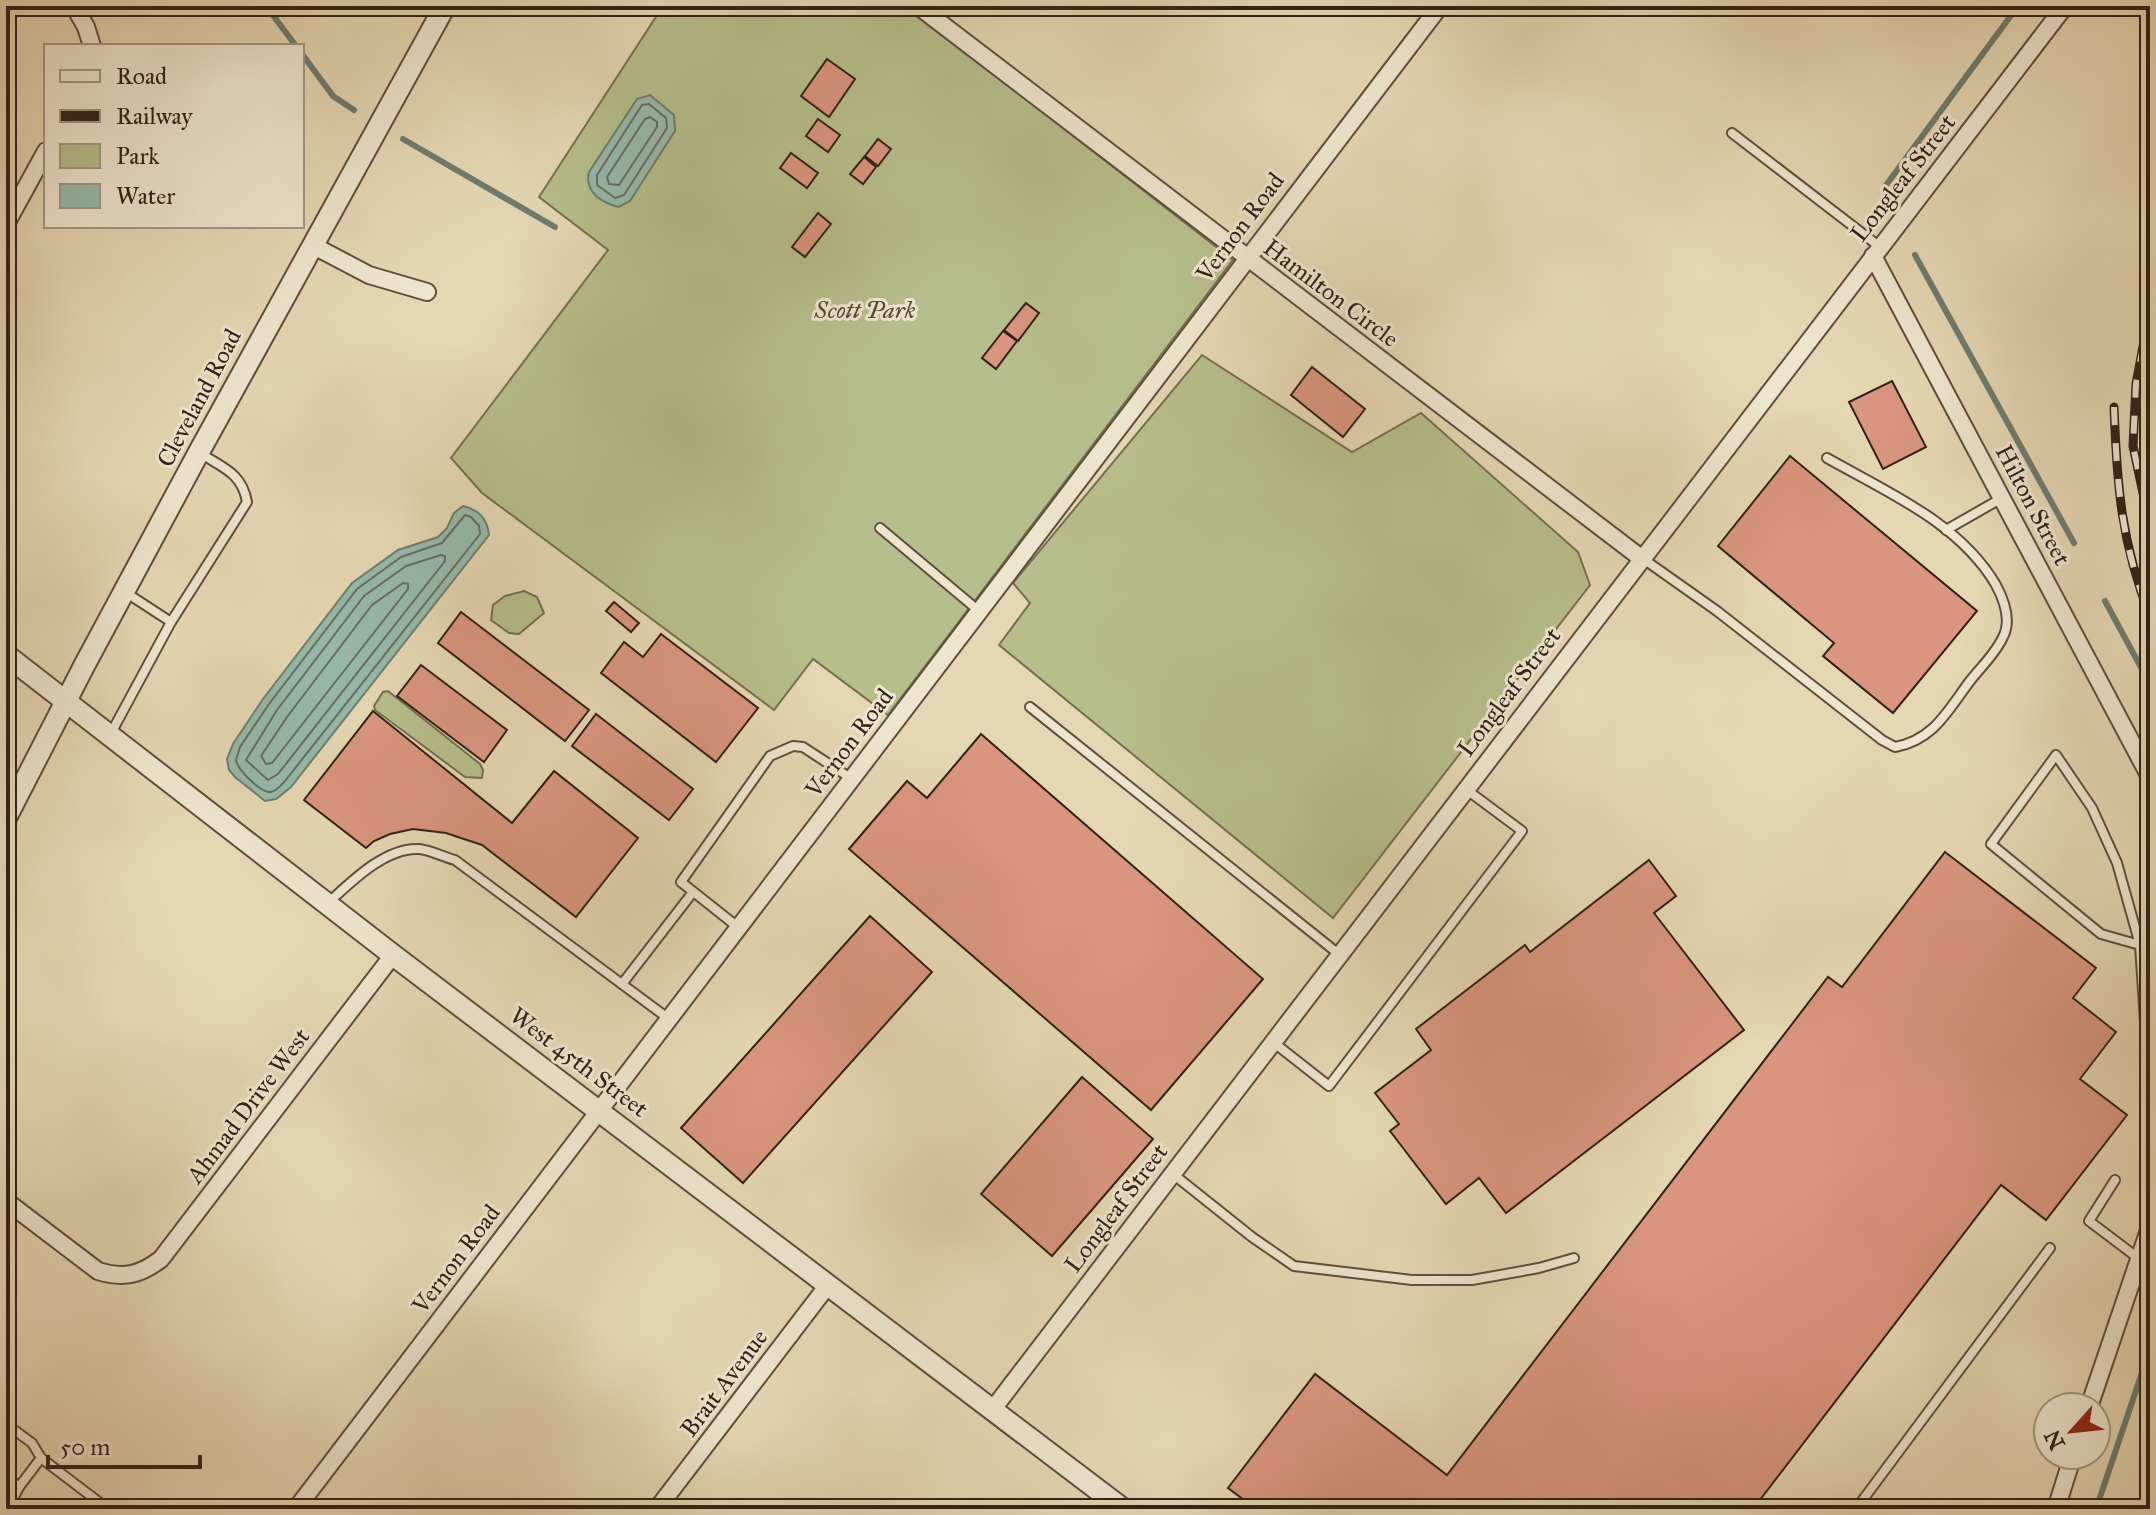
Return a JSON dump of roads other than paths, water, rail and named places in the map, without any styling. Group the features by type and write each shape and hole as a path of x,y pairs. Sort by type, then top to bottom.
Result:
{"street":[{"path":"74,6 91,44"},
{"name":"Cleveland Road","path":"6,818 199,452 445,6"},
{"name":"Hamilton Circle","path":"918,6 1641,558"},
{"name":"Vernon Road","path":"296,1509 1440,6"},
{"name":"Longleaf Street","path":"993,1409 2065,6"},
{"path":"6,224 44,155"},
{"path":"312,245 369,275 427,292"},
{"name":"Hilton Street","path":"1876,252 2150,777"},
{"name":"West 45th Street","path":"6,655 393,955 1123,1509"},
{"name":"Ahmad Drive West","path":"6,1201 98,1271 115,1276 132,1276 147,1270 161,1259 393,955"},
{"path":"2094,1391 2150,1227"},
{"name":"Brait Avenue","path":"657,1509 828,1285"},
{"path":"2056,1509 2068,1471"}],"lane":[{"path":"1732,133 1876,252"},
{"path":"109,736 171,622 247,502 245,489 237,476 199,452"},
{"path":"1641,558 1717,611 1882,740 1895,747 1923,739 1939,723 2004,637 2007,611 1984,566 1946,530 1916,507 1827,458"},
{"path":"1946,530 2003,497"},
{"path":"880,528 979,611"},
{"path":"124,592 171,622"},
{"path":"1030,707 1340,955"},
{"path":"739,928 681,882 770,756 793,746 803,747 852,780"},
{"path":"2140,945 2101,934 1991,844 2056,755 2092,808 2117,863 2140,945 2146,1038 2150,1039"},
{"path":"1273,1042 1329,1086 1513,844 1522,831 1465,789"},
{"path":"328,904 362,872 395,854 418,849 455,860 669,1019"},
{"path":"622,984 693,892"},
{"path":"1172,1174 1294,1266 1412,1280 1472,1280 1574,1258"},
{"path":"2115,1180 2089,1221 2139,1259"},
{"path":"1856,1509 2050,1248"},
{"path":"6,1424 32,1443 41,1458 108,1509"},
{"path":"8,1509 19,1487 41,1458"},
{"path":"6,1476 19,1487"}],"water":[{"path":"650,95 674,115 675,131 630,201 619,207 596,196 589,185 589,172 637,99"},
{"path":"463,506 481,516 489,535 291,787 276,799 265,801 235,777 229,770 227,759 233,744 263,699 352,583 398,550 438,537 447,528 454,513"}],"waterway":[{"path":"266,6 294,44"},
{"path":"1891,203 1884,188 2018,6"},
{"path":"304,57 333,96 354,110"},
{"path":"403,139 555,227"},
{"path":"1915,255 2074,543"},
{"path":"2105,601 2150,684"},
{"path":"2096,1509 2150,1349"}],"railway":[{"path":"2150,309 2136,384 2133,446 2150,526"},
{"path":"2114,407 2122,513 2140,589 2150,616"}],"park label":[{"name":"Scott Park","path":"865,310"}]}
